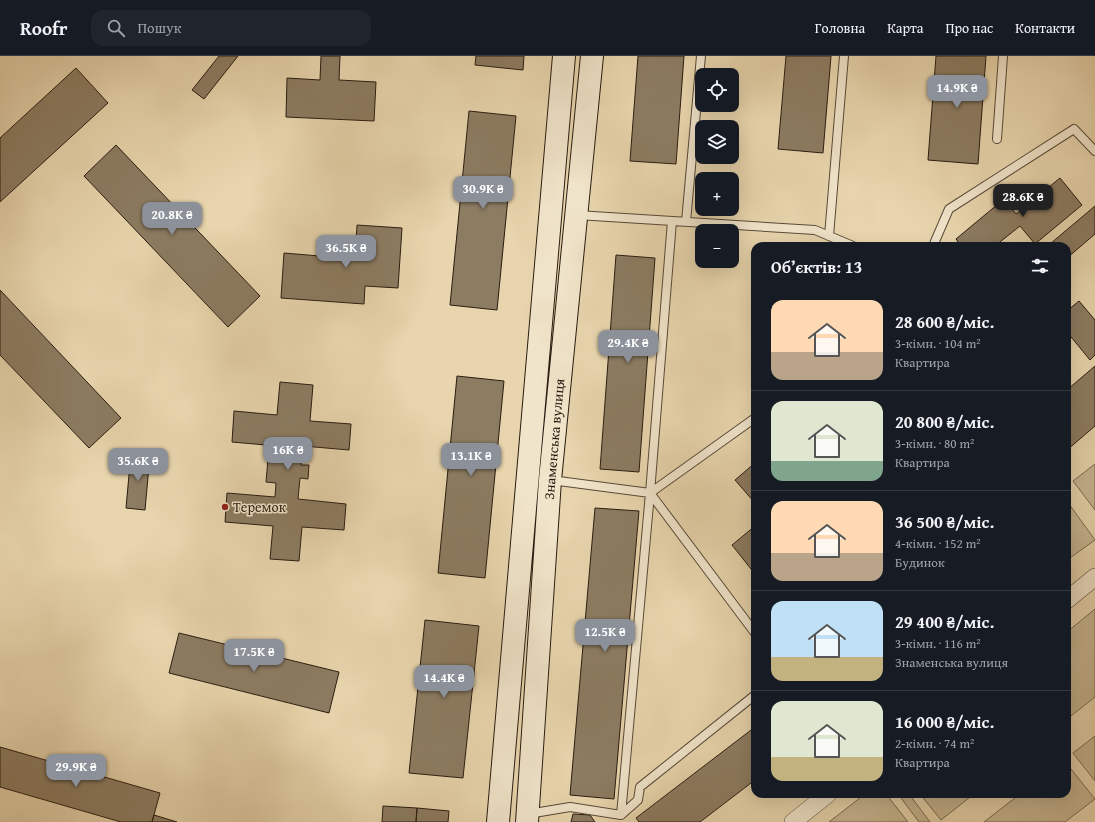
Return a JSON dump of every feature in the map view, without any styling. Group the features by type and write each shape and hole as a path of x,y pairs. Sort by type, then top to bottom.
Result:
{"main road":[{"name":"Знаменська вулиця","path":"498,822 564,56"},
{"name":"Знаменська вулиця","path":"527,818 550,480 592,56"}],"street":[{"path":"1071,597 1095,577"},
{"path":"793,822 823,798"}],"lane":[{"path":"686,222 701,56"},
{"path":"829,236 844,56"},
{"path":"997,139 1004,56"},
{"path":"935,242 949,209 1074,129 1095,151"},
{"path":"576,215 815,230 843,242"},
{"path":"621,815 650,493 672,221"},
{"path":"550,480 650,493 751,421"},
{"path":"650,493 751,628"},
{"path":"621,815 638,800 640,787 751,698"},
{"path":"527,818 570,807 621,815"}],"shaded area":[{"path":"1095,464 1095,510 1073,481"},
{"path":"1071,507 1095,540 1071,557"},
{"path":"1095,609 1095,697 1071,716 1071,629"},
{"path":"1095,736 1095,781 1073,753"},
{"path":"1071,769 1095,799 1065,822 984,822 1015,798 1071,798"},
{"path":"860,798 889,798 908,822 829,822"},
{"path":"901,798 912,798 930,822 919,822"},
{"path":"923,798 969,798 941,820"}],"building":[{"path":"219,56 238,56 204,99 192,90"},
{"path":"321,56 340,56 339,80 376,82 374,121 286,117 287,78 320,80"},
{"path":"476,56 524,56 523,70 475,65"},
{"path":"638,56 684,56 676,164 630,161"},
{"path":"786,56 831,56 823,153 778,149"},
{"path":"936,56 986,56 978,164 928,160"},
{"path":"76,68 108,103 0,202 0,138"},
{"path":"469,111 516,116 497,310 450,305"},
{"path":"116,145 260,296 228,327 84,176"},
{"path":"1060,178 1082,205 1037,242 1033,242 1020,226 1000,242 958,242 956,239 1004,199 1016,214"},
{"path":"1095,206 1095,234 1071,255 1071,242 1052,242"},
{"path":"357,225 402,228 398,288 365,286 364,304 281,298 284,253 355,259"},
{"path":"616,255 655,258 639,472 600,469"},
{"path":"0,290 121,418 89,448 0,355"},
{"path":"1079,301 1095,320 1095,355 1090,360 1071,337 1071,308"},
{"path":"1095,366 1095,426 1071,447 1071,387"},
{"path":"457,376 504,381 485,578 438,573"},
{"path":"280,382 313,385 310,421 351,424 349,450 303,446 301,465 309,465 308,479 300,478 298,499 346,504 344,530 302,527 299,561 270,559 273,526 225,522 227,493 275,497 276,483 266,482 268,459 276,459 277,446 232,442 234,411 277,415"},
{"path":"131,453 150,455 145,510 126,508"},
{"path":"751,466 751,498 735,480"},
{"path":"595,508 639,511 614,799 570,795"},
{"path":"751,529 751,569 732,545"},
{"path":"425,620 479,626 463,778 409,773"},
{"path":"179,633 339,672 329,713 169,673"},
{"path":"751,730 751,783 700,822 639,822 636,818"},
{"path":"0,747 160,793 152,822 121,822 0,787"},
{"path":"383,806 417,808 416,822 382,822"},
{"path":"417,808 449,811 448,822 416,822"},
{"path":"573,814 590,815 595,822 571,822"},
{"path":"154,815 177,822 152,822"}],"place":[{"name":"Теремок","path":"225,507"}]}
